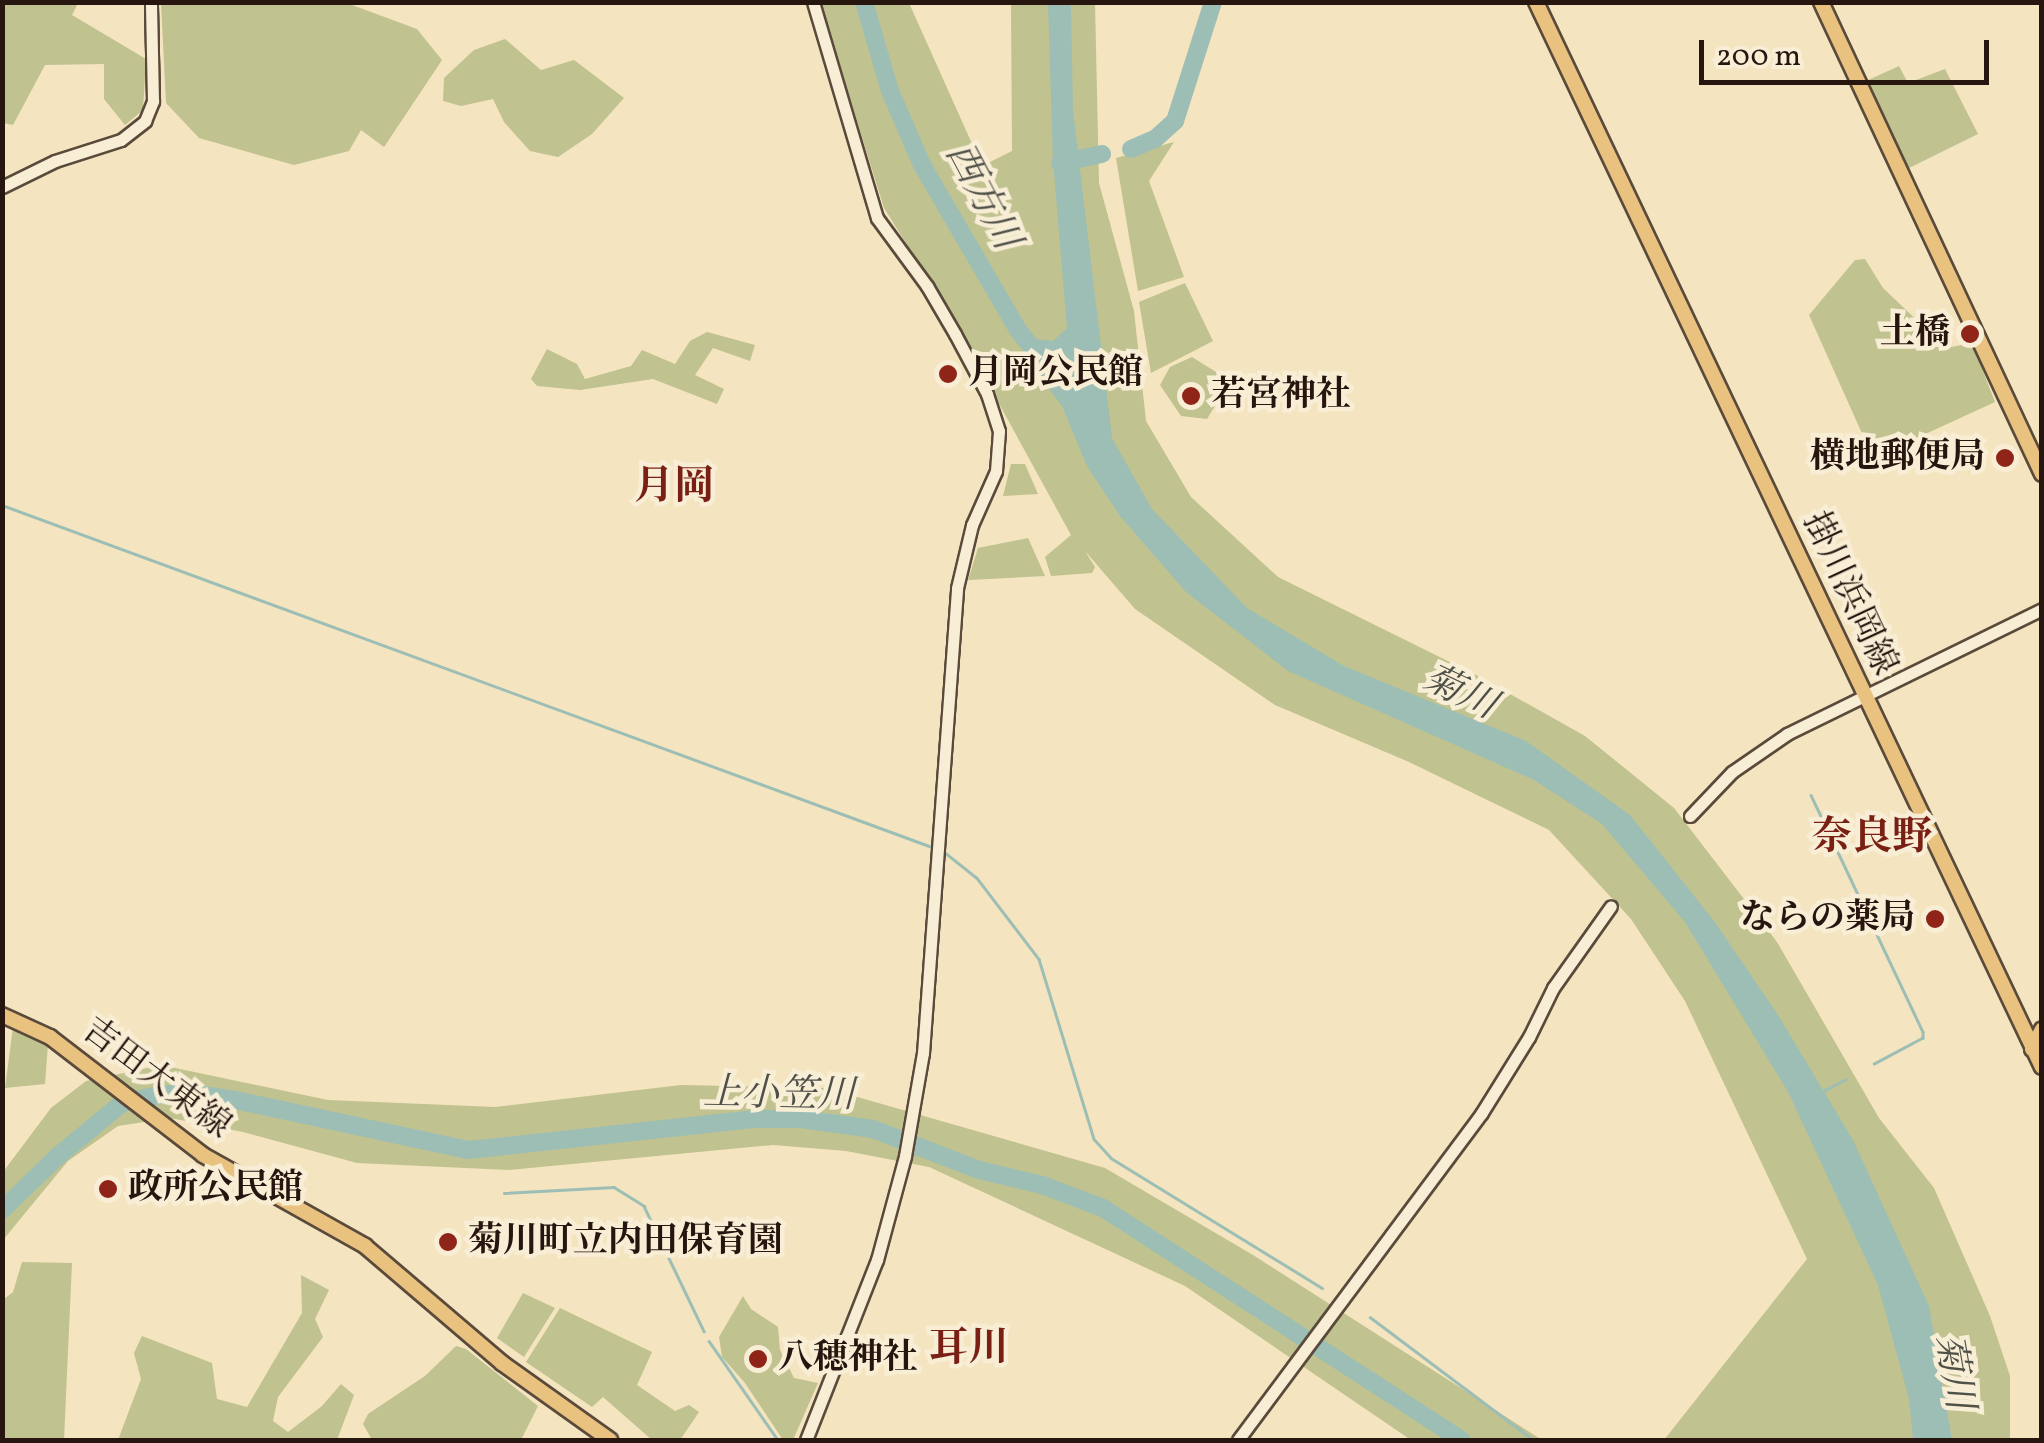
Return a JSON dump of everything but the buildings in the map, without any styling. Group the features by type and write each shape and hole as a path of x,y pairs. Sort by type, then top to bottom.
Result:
{"main road":[{"name":"掛川浜岡線","path":"1536,2 2042,1067"},
{"path":"1821,2 2042,474"},
{"name":"吉田大東線","path":"2,1014 50,1036 212,1161 365,1246 502,1362 610,1440"},
{"path":"2032,1049 2042,1029"}],"street":[{"path":"2,187 54,161 121,140 144,121 153,100 151,2"},
{"path":"806,1440 864,1295 905,1156 923,1053 957,588 972,525 996,471 999,431 987,394 955,334 927,286 877,218 813,2"},
{"path":"1690,816 1754,754 2042,609"},
{"path":"1238,1440 1504,1081 1553,988 1611,906"}],"green space":[{"path":"2,3 78,3 72,15 146,59 143,110 125,125 104,99 104,64 45,65 13,125 3,123"},
{"path":"161,3 352,5 417,29 442,60 384,147 361,130 349,151 294,165 199,138 166,103"},
{"path":"820,3 909,3 982,166 1012,151 1011,3 1095,3 1099,183 1134,311 1146,421 1191,497 1278,577 1476,675 1585,736 1674,808 1777,942 1879,1118 1934,1188 1990,1316 2010,1376 2010,1440 1664,1440 1807,1259 1685,1001 1631,919 1549,830 1409,762 1275,705 1135,609 1085,551 1095,567 1092,573 1051,576 1045,557 1071,535 946,307 884,208"},
{"path":"505,39 541,70 574,60 624,98 592,134 558,157 530,151 504,122 493,99 461,106 443,101 444,78 474,50"},
{"path":"1899,66 1908,83 1945,69 1978,134 1907,169 1866,81"},
{"path":"1174,142 1149,181 1184,277 1138,291 1116,158"},
{"path":"1865,259 1883,288 1946,348 1972,343 1995,402 1873,458 1809,315 1855,260"},
{"path":"1185,283 1213,341 1151,373 1139,302"},
{"path":"707,332 755,345 750,361 713,348 695,375 724,389 717,404 653,379 580,390 537,386 531,379 547,349 577,364 585,379 631,366 642,350 675,364 690,341"},
{"path":"1192,357 1216,372 1226,388 1207,419 1181,416 1160,385 1170,367"},
{"path":"1011,464 1025,464 1038,494 1003,496"},
{"path":"1028,538 1045,576 968,580 978,548"},
{"path":"13,1027 48,1044 45,1084 5,1088"},
{"path":"161,1065 328,1100 495,1107 681,1085 826,1088 1105,1168 1253,1255 1542,1440 1411,1440 1185,1286 929,1167 846,1151 773,1145 509,1170 357,1163 243,1132 170,1118 118,1126 68,1161 3,1240 3,1172 51,1108 86,1081"},
{"path":"22,1262 72,1263 64,1440 3,1440 3,1300 13,1292"},
{"path":"301,1275 329,1290 315,1319 323,1337 278,1397 273,1421 288,1432 322,1406 341,1384 354,1395 337,1440 118,1440 141,1379 134,1353 142,1336 212,1363 217,1399 247,1407 302,1313"},
{"path":"523,1293 555,1308 524,1357 497,1338"},
{"path":"743,1296 751,1309 778,1327 780,1350 794,1378 818,1383 793,1440 783,1440 745,1383 722,1357 719,1337"},
{"path":"560,1308 652,1352 637,1385 675,1411 689,1405 699,1412 680,1440 652,1440 603,1397 592,1407 526,1362"},
{"path":"456,1346 466,1349 538,1406 521,1440 372,1440 363,1424 368,1414 425,1376"}],"water":[{"path":"1048,3 1071,3 1073,111 1112,438 1152,509 1247,608 1344,666 1526,741 1630,815 1714,921 1778,1015 1853,1140 1929,1306 1952,1440 1913,1440 1909,1399 1878,1285 1788,1092 1685,922 1602,824 1534,780 1288,671 1186,592 1120,516 1087,466 1062,406 1027,360 1034,339 1053,341 1067,328 1053,161"}],"waterway":[{"name":"西方川","path":"864,2 890,91 922,165 1018,330 1044,363"},
{"path":"1131,149 1155,139 1175,121 1213,2"},
{"path":"1060,163 1102,154"},
{"path":"2,505 935,848"},
{"path":"1811,795 1923,1032 1923,1038 1874,1064"},
{"path":"943,851 977,878 1039,959 1094,1139 1111,1158 1322,1288"},
{"path":"1821,1092 1846,1079"},
{"name":"上小笠川","path":"2,1210 58,1156 122,1103 159,1095 190,1093 235,1100 469,1150 753,1119 801,1119 873,1129 979,1170 1042,1185 1103,1208 1462,1440"},
{"path":"504,1193 614,1187 644,1206 704,1331"},
{"path":"1370,1317 1534,1440"},
{"path":"709,1341 778,1440"}],"place":[{"name":"土橋","path":"1970,334"},
{"name":"月岡公民館","path":"948,374"},
{"name":"若宮神社","path":"1191,396"},
{"name":"横地郵便局","path":"2005,458"},
{"name":"ならの薬局","path":"1935,919"},
{"name":"政所公民館","path":"108,1189"},
{"name":"菊川町立内田保育園","path":"448,1242"},
{"name":"八穂神社","path":"758,1359"}],"district":[{"name":"月岡","path":"674,488"},
{"name":"奈良野","path":"1872,839"},
{"name":"耳川","path":"969,1350"}],"water label":[{"name":"菊川","path":"1459,694"},
{"name":"菊川","path":"1952,1372"}]}
